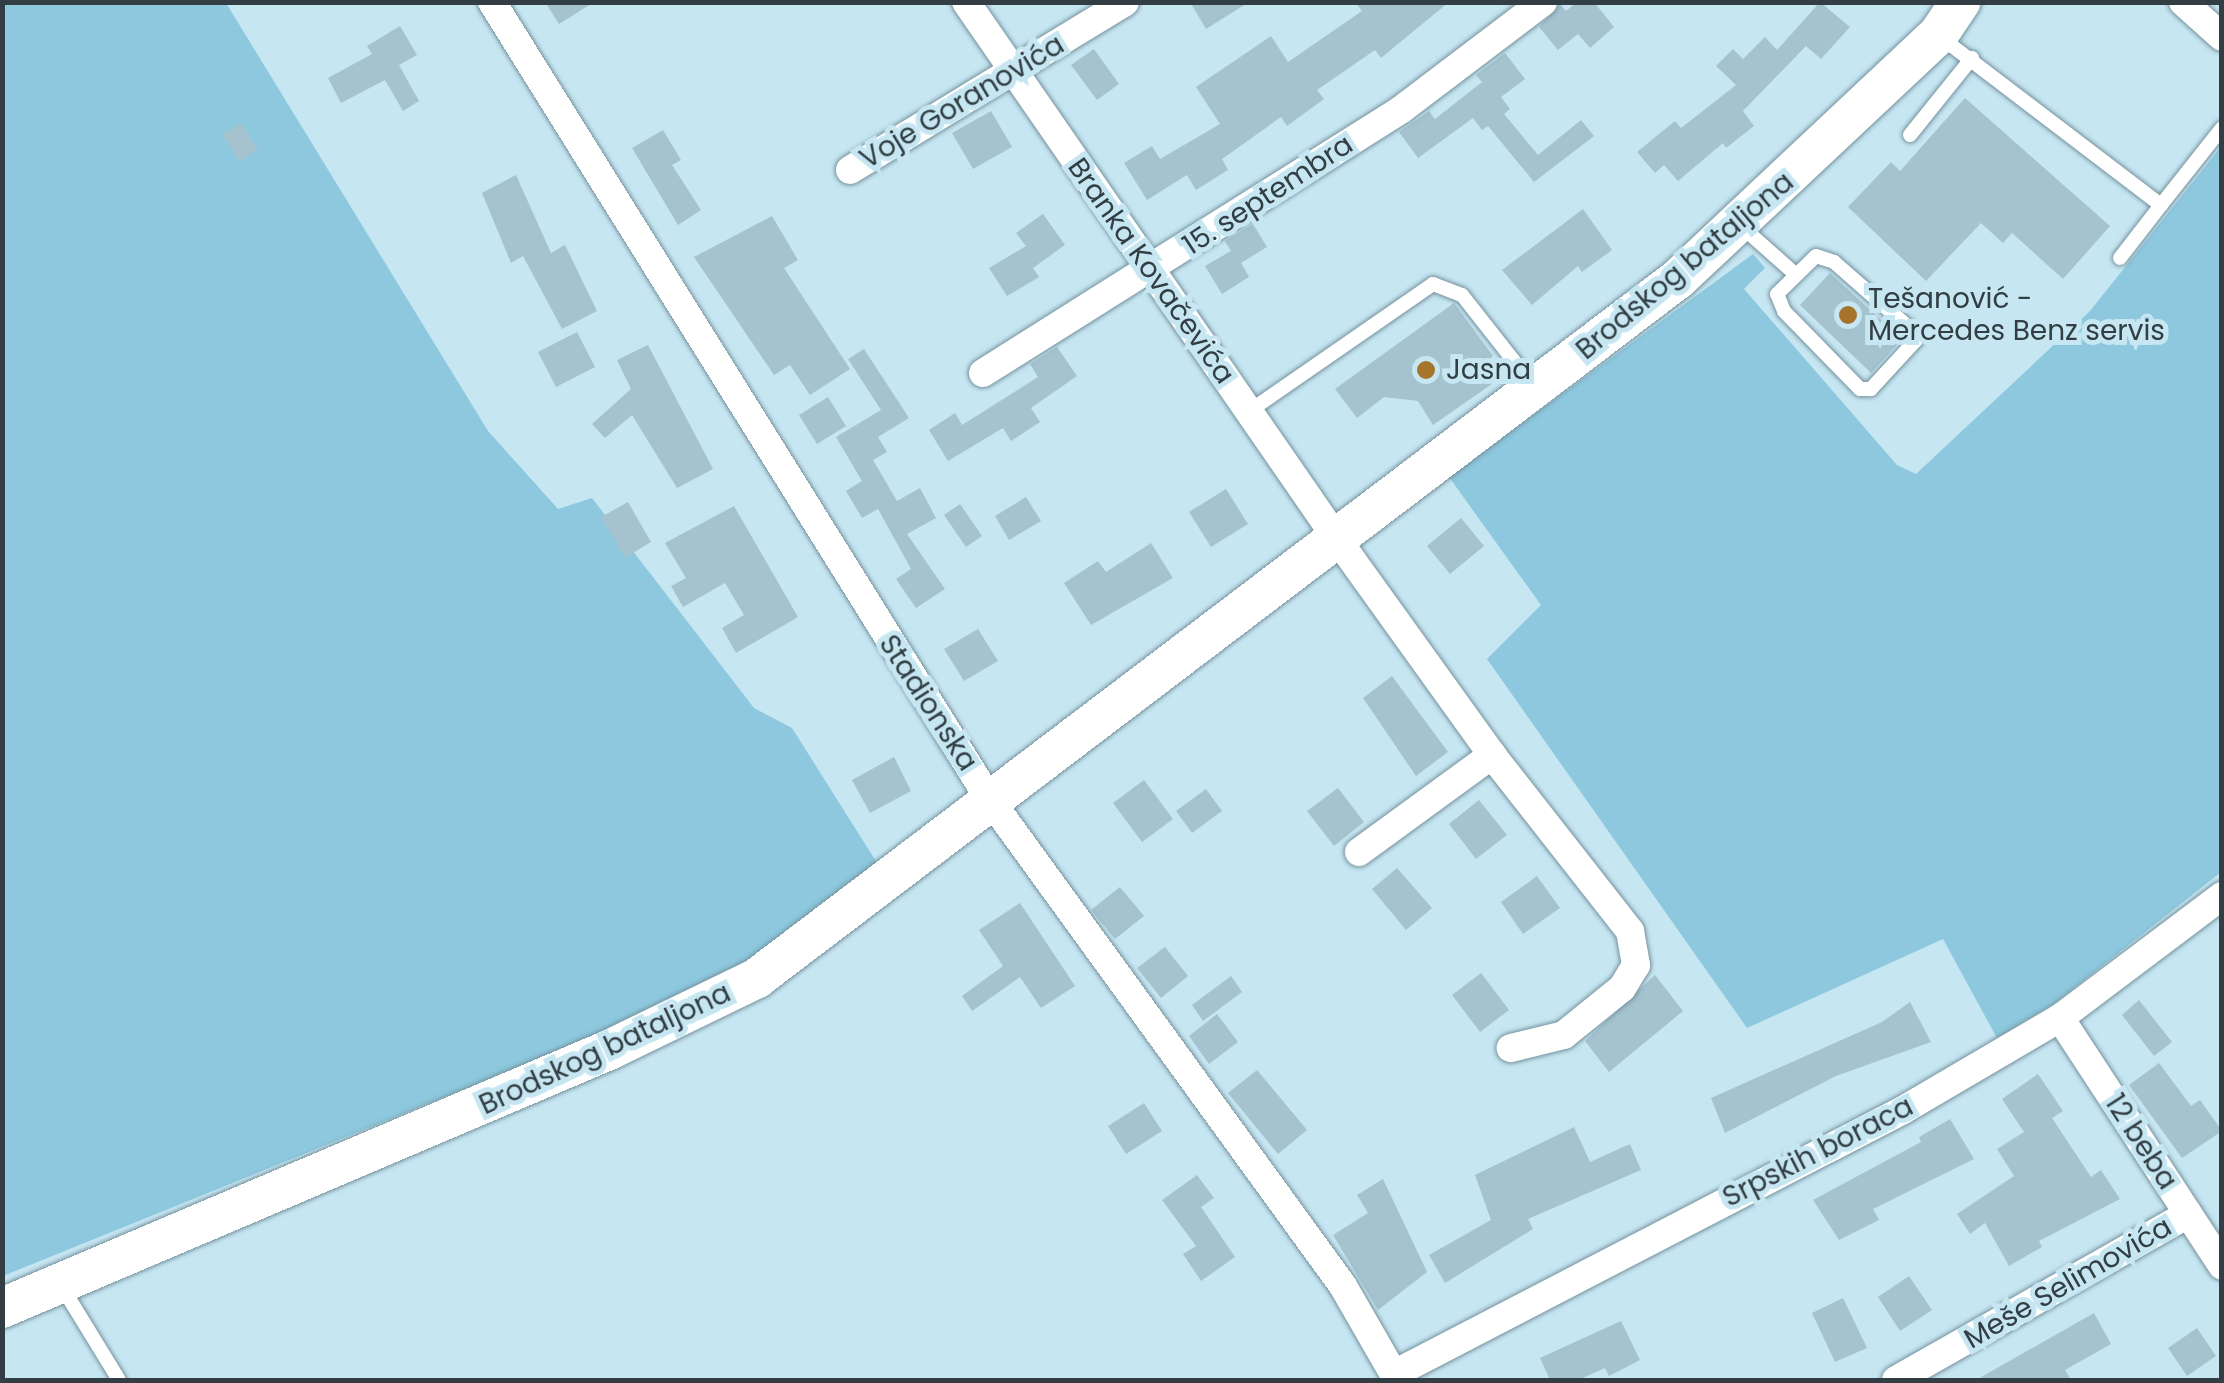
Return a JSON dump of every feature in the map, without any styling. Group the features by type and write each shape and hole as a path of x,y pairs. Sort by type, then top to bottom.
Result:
{"street":[{"name":"Stadionska","path":"492,2 988,797 1343,1286 1395,1377"},
{"name":"Branka Kovačevića","path":"966,2 1337,539"},
{"name":"Voje Goranovića","path":"850,170 1125,2"},
{"name":"15. septembra","path":"982,373 1149,272 1402,110 1543,2"},
{"path":"2184,2 2222,37"},
{"name":"Brodskog bataljona","path":"2,1308 700,1010 757,978 988,797 1337,539 1741,226 1949,19"},
{"path":"1337,539 1636,946 1636,965 1622,988 1564,1035 1511,1048"},
{"path":"1359,852 1492,755"},
{"name":"Srpskih boraca","path":"1395,1377 1903,1110 2060,1018 2217,908"},
{"name":"12 beba","path":"2060,1018 2222,1266"},
{"name":"Meše Selimovića","path":"1896,1380 2188,1214"}],"lane":[{"path":"1949,19 1972,58 2161,205"},
{"path":"1910,135 1972,58"},
{"path":"2120,258 2222,128"},
{"path":"1741,226 1795,274"},
{"path":"1816,256 1834,262 1915,332 1916,340 1871,389 1860,390 1784,311 1777,294 1795,274 1816,256"},
{"path":"1248,412 1433,284 1462,295 1534,387"},
{"path":"60,1284 119,1380"}],"shaded area":[{"path":"3,3 226,3 488,431 558,509 592,498 754,708 792,728 879,866 718,986 3,1276"},
{"path":"2221,147 2221,872 2055,1003 1997,1038 1943,939 1747,1028 1487,659 1541,605 1449,477 1753,254 1765,268 1744,289 1897,465 1916,474 2090,311"}],"building":[{"path":"545,2 594,2 559,24"},
{"path":"1190,2 1249,2 1206,29"},
{"path":"1355,2 1449,2 1381,58 1375,50 1317,90 1324,99 1287,126 1281,117 1222,159 1228,170 1196,190 1187,175 1147,200 1124,163 1152,146 1160,159 1220,124 1196,87 1271,36 1288,62 1362,11"},
{"path":"1577,2 1594,2 1614,27 1590,48 1578,34 1558,50 1539,27 1560,4 1566,11"},
{"path":"1820,2 1850,27 1821,59 1806,46 1743,111 1754,126 1726,148 1723,143 1678,181 1664,165 1655,173 1637,152 1675,121 1681,128 1736,85 1716,66 1733,49 1743,59 1765,37 1777,50"},
{"path":"400,26 417,55 399,65 419,101 403,111 385,80 341,103 328,78 372,54 367,46"},
{"path":"1094,49 1119,84 1097,100 1071,65"},
{"path":"1505,53 1525,79 1501,97 1510,109 1504,114 1538,155 1581,120 1594,136 1534,182 1488,126 1482,130 1473,118 1418,158 1399,132 1429,111 1435,119 1482,82 1476,75"},
{"path":"1965,98 2110,226 2063,279 2012,233 2003,243 1981,223 1926,281 1848,207 1891,162 1900,171"},
{"path":"991,111 1012,147 973,169 952,133"},
{"path":"241,123 258,150 239,162 222,134"},
{"path":"663,130 681,160 672,165 701,210 678,225 632,148"},
{"path":"516,175 551,253 565,245 597,311 562,329 523,256 511,263 482,193"},
{"path":"1583,209 1612,250 1582,272 1578,266 1532,305 1502,270"},
{"path":"1043,214 1065,245 1033,268 1039,277 1007,296 989,268 1026,246 1016,233"},
{"path":"772,216 798,260 784,268 850,369 810,395 790,365 774,375 694,257"},
{"path":"1253,224 1267,247 1241,263 1249,277 1222,294 1205,266 1231,251 1225,241"},
{"path":"1830,273 1902,339 1871,373 1800,305"},
{"name":"Jasna","path":"1454,303 1493,356 1487,362 1499,379 1433,425 1418,401 1384,397 1357,418 1335,389"},
{"path":"577,332 595,367 556,387 538,352"},
{"path":"648,345 713,469 677,488 632,415 605,438 592,424 631,389 617,360"},
{"path":"1057,347 1077,376 1031,408 1040,422 1011,441 1003,428 948,461 929,430 955,413 962,425 1038,377 1030,364"},
{"path":"864,349 909,418 878,437 887,452 873,460 897,501 920,488 936,518 907,534 945,589 916,608 896,579 911,569 878,509 862,518 846,491 862,481 836,437 881,410 848,359"},
{"path":"828,397 846,426 817,444 799,415"},
{"path":"1226,489 1248,524 1211,547 1189,512"},
{"path":"1026,497 1041,521 1009,540 995,516"},
{"path":"628,502 651,542 625,558 601,517"},
{"path":"960,504 982,536 966,547 944,515"},
{"path":"734,506 798,617 736,653 722,628 744,615 725,583 683,607 671,586 686,578 665,543"},
{"path":"1461,518 1484,546 1450,574 1427,546"},
{"path":"1151,543 1173,578 1091,625 1064,583 1098,561 1106,572"},
{"path":"978,629 998,661 964,681 944,649"},
{"path":"1392,676 1448,752 1416,776 1363,698"},
{"path":"894,757 911,791 870,813 852,780"},
{"path":"1144,780 1173,819 1142,842 1113,803"},
{"path":"1338,788 1364,822 1334,846 1307,811"},
{"path":"1206,789 1222,811 1192,833 1176,811"},
{"path":"1479,800 1507,835 1476,859 1449,824"},
{"path":"1397,868 1432,908 1406,930 1372,889"},
{"path":"1537,876 1560,908 1523,934 1501,902"},
{"path":"1120,887 1144,916 1115,939 1091,910"},
{"path":"1020,903 1075,986 1041,1008 1020,977 972,1011 962,996 1003,966 979,930"},
{"path":"1165,947 1188,976 1161,998 1137,968"},
{"path":"1481,973 1509,1010 1480,1032 1452,995"},
{"path":"1655,975 1683,1011 1609,1072 1585,1041"},
{"path":"1231,976 1242,992 1203,1021 1192,1005"},
{"path":"2139,1000 2172,1042 2154,1056 2122,1015"},
{"path":"1910,1002 1931,1042 1836,1076 1725,1133 1711,1098 1882,1022"},
{"path":"1217,1014 1238,1042 1209,1064 1189,1036"},
{"path":"2159,1063 2191,1106 2200,1100 2222,1131 2182,1158 2129,1085"},
{"path":"1257,1070 1307,1130 1278,1154 1228,1093"},
{"path":"2038,1074 2063,1111 2052,1118 2091,1177 2101,1170 2120,1199 2039,1241 2042,1247 2009,1266 1985,1223 1970,1234 1957,1214 2014,1176 1997,1149 2024,1132 2002,1099"},
{"path":"1144,1103 1162,1131 1126,1154 1108,1126"},
{"path":"1950,1119 1974,1159 1873,1209 1879,1220 1839,1240 1813,1200 1921,1142 1919,1137"},
{"path":"1574,1127 1590,1162 1630,1144 1641,1170 1528,1219 1533,1229 1445,1283 1429,1255 1491,1220 1475,1175"},
{"path":"1197,1175 1214,1198 1201,1207 1235,1257 1201,1281 1183,1254 1196,1246 1162,1200"},
{"path":"1383,1179 1427,1272 1378,1310 1333,1235 1368,1213 1357,1195"},
{"path":"1909,1276 1932,1310 1900,1331 1878,1297"},
{"path":"1843,1298 1867,1348 1835,1362 1812,1313"},
{"path":"2094,1313 2111,1344 2065,1370 2071,1380 1976,1380"},
{"path":"1621,1321 1640,1360 1609,1376 1605,1368 1578,1380 1550,1380 1540,1358"},
{"path":"2197,1328 2216,1356 2187,1376 2168,1348"}],"place":[{"name":"Tešanović - Mercedes Benz servis","path":"1848,315"},
{"name":"Jasna","path":"1426,370"}]}
